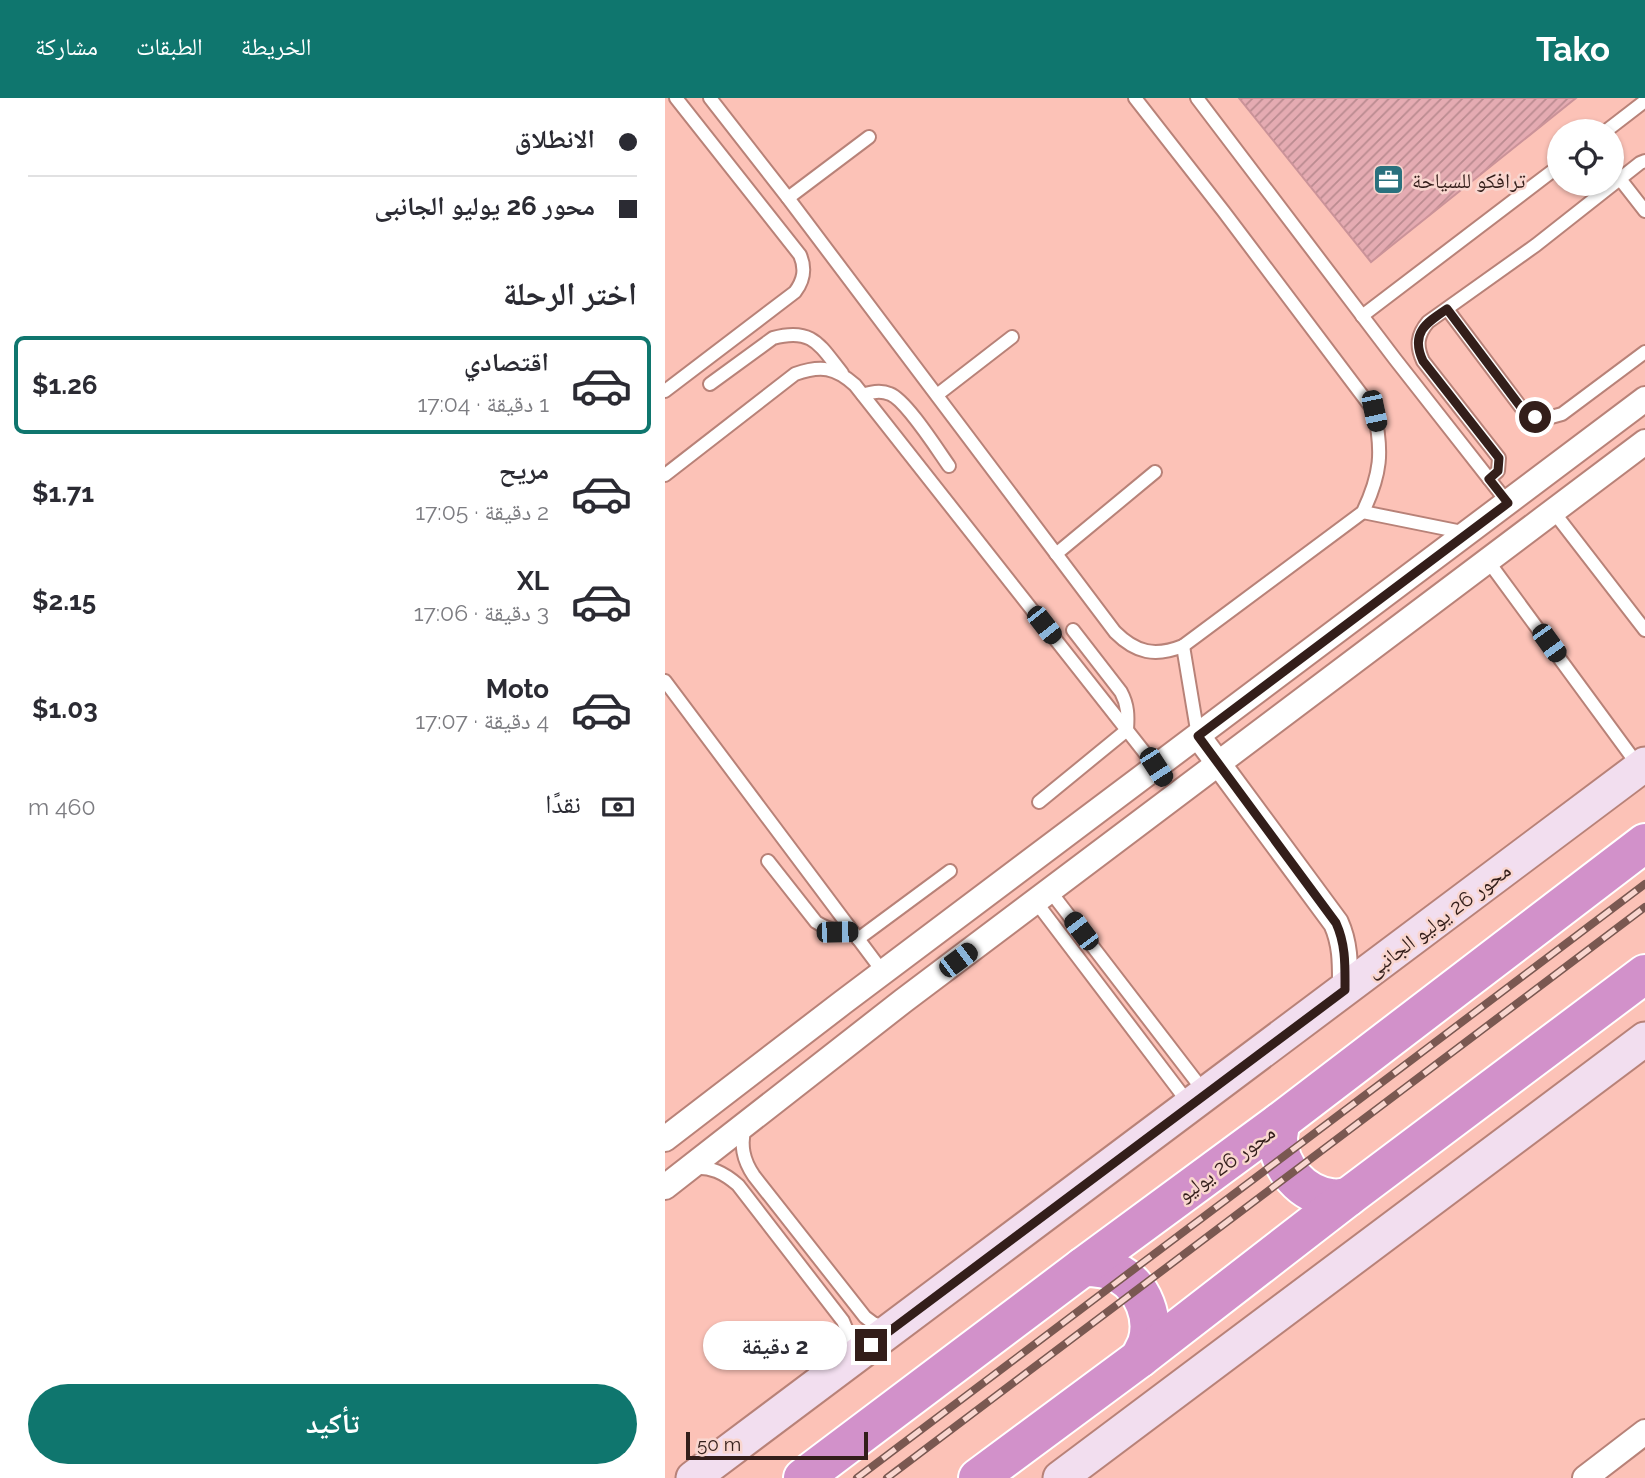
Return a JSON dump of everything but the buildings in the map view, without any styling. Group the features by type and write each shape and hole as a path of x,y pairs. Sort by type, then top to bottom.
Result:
{"highway":[{"name":"محور 26 يوليو","path":"803,1478 1280,1122 1645,843"},
{"path":"978,1478 1645,974"},
{"path":"1280,1122 1278,1139 1281,1156 1294,1178 1315,1193 1331,1198 1348,1198"},
{"path":"1083,1267 1102,1268 1120,1274 1135,1287 1145,1303 1150,1322 1148,1341 1140,1358"}],"main road":[{"name":"محور 26 يوليو الجانبى","path":"693,1478 1643,766"},
{"path":"1061,1478 1645,1039"}],"street":[{"path":"665,1139 1645,400"},
{"path":"665,1187 903,1001 1645,442"},
{"path":"1533,484 1553,511"},
{"path":"1467,533 1488,561"},
{"path":"1198,736 1336,923 1345,953 1345,990"},
{"path":"1156,767 1174,796"},
{"path":"883,972 903,1001"},
{"path":"842,1003 863,1032"},
{"path":"1585,1478 1645,1432"}],"lane":[{"path":"665,391 795,292 804,274 800,255 676,98"},
{"path":"711,98 1115,632 1139,650 1154,653 1169,652 1183,646 1363,512 1374,489 1380,463 1380,437 1374,411 1135,98"},
{"path":"1197,98 1508,503"},
{"path":"1622,119 1645,101"},
{"path":"788,198 869,137"},
{"path":"1624,176 1645,161"},
{"path":"1362,316 1547,175"},
{"path":"1624,184 1645,211"},
{"path":"1489,479 1498,471 1499,458 1423,361 1418,345 1422,328 1598,196"},
{"path":"1447,309 1523,410 1544,419 1562,414 1645,352"},
{"path":"711,384 773,338 785,334 801,334 814,339 863,395 1156,767"},
{"path":"937,395 1012,337"},
{"path":"665,475 795,374 811,368 843,374"},
{"path":"863,395 876,391 889,393 901,401 949,466"},
{"path":"1056,554 1155,472"},
{"path":"1553,511 1645,630"},
{"path":"1363,512 1467,533"},
{"path":"1488,561 1643,766"},
{"path":"1039,802 1127,730 1128,712 1121,692 1073,630"},
{"path":"1183,646 1198,736"},
{"path":"665,681 883,972"},
{"path":"768,861 817,922 826,929 855,935 950,871"},
{"path":"1043,896 1198,1100"},
{"path":"1043,896 1198,1100"},
{"path":"745,1124 743,1157 754,1177 865,1317 891,1329"},
{"path":"688,1169 721,1172 738,1185 843,1321 851,1340 851,1360"}],"railway":[{"path":"857,1478 1645,884"},
{"path":"887,1478 1645,907"}],"place":[{"name":"ترافكو للسياحة","path":"1389,180"}],"route":[{"path":"871,1345 1345,990 1345,953 1336,923 1198,736 1508,503 1489,479 1498,471 1499,458 1419,353 1419,336 1428,322 1447,309 1523,410 1535,417"}]}
